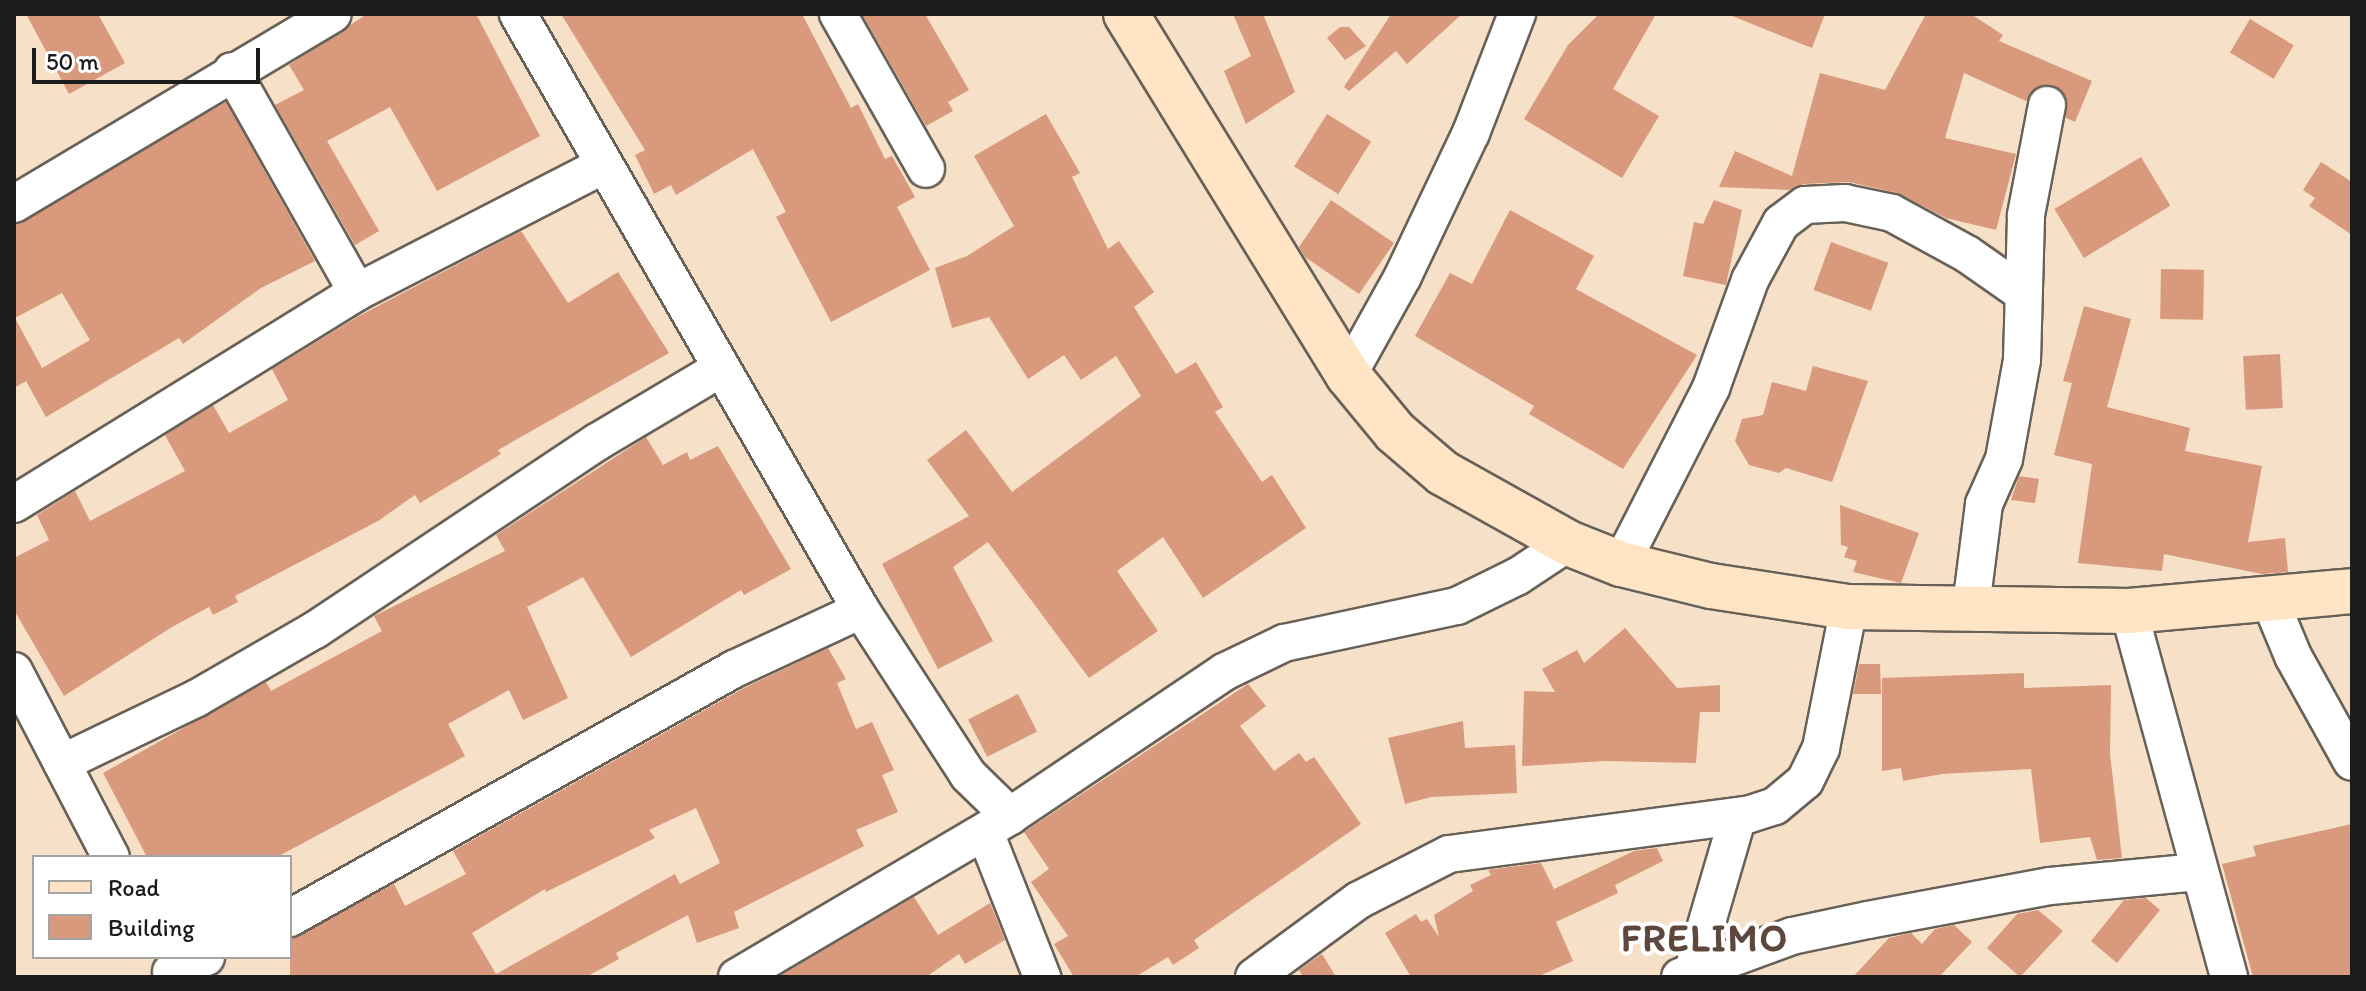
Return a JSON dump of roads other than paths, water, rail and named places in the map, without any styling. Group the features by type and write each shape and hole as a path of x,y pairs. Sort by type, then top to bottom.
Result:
{"street":[{"path":"14,204 232,71 333,14"},
{"path":"518,14 720,369 745,402 805,518 998,824 1042,977"},
{"path":"838,14 926,169"},
{"path":"1126,14 1348,375 1395,432 1443,473 1568,543 1621,564 1711,586 1849,607 1978,613 2129,611 2352,591"},
{"path":"1348,375 1403,276 1471,133 1517,14"},
{"path":"232,71 357,292"},
{"path":"1978,613 1973,591 1984,504 2004,459 2022,360 2026,215 2047,105"},
{"path":"14,504 357,292 602,166"},
{"path":"1621,564 1711,388 1750,280 1781,223 1805,205 1845,203 1892,213 1967,254 2023,293"},
{"path":"62,763 197,698 315,630 597,442 720,369"},
{"path":"737,977 998,824 1224,672 1284,643 1457,606 1518,576 1568,543"},
{"path":"2269,598 2293,656 2352,762"},
{"path":"1254,977 1359,900 1449,854 1738,816 1775,806 1805,781 1821,748 1849,607"},
{"path":"292,917 734,669 861,610"},
{"path":"2129,611 2229,977"},
{"path":"14,671 110,855"},
{"path":"1687,974 1738,816"},
{"path":"1687,974 1792,936 1950,903 2129,875 2198,872"},
{"path":"169,969 200,959"}],"district":[{"name":"FRELIMO","path":"1705,939"}]}
